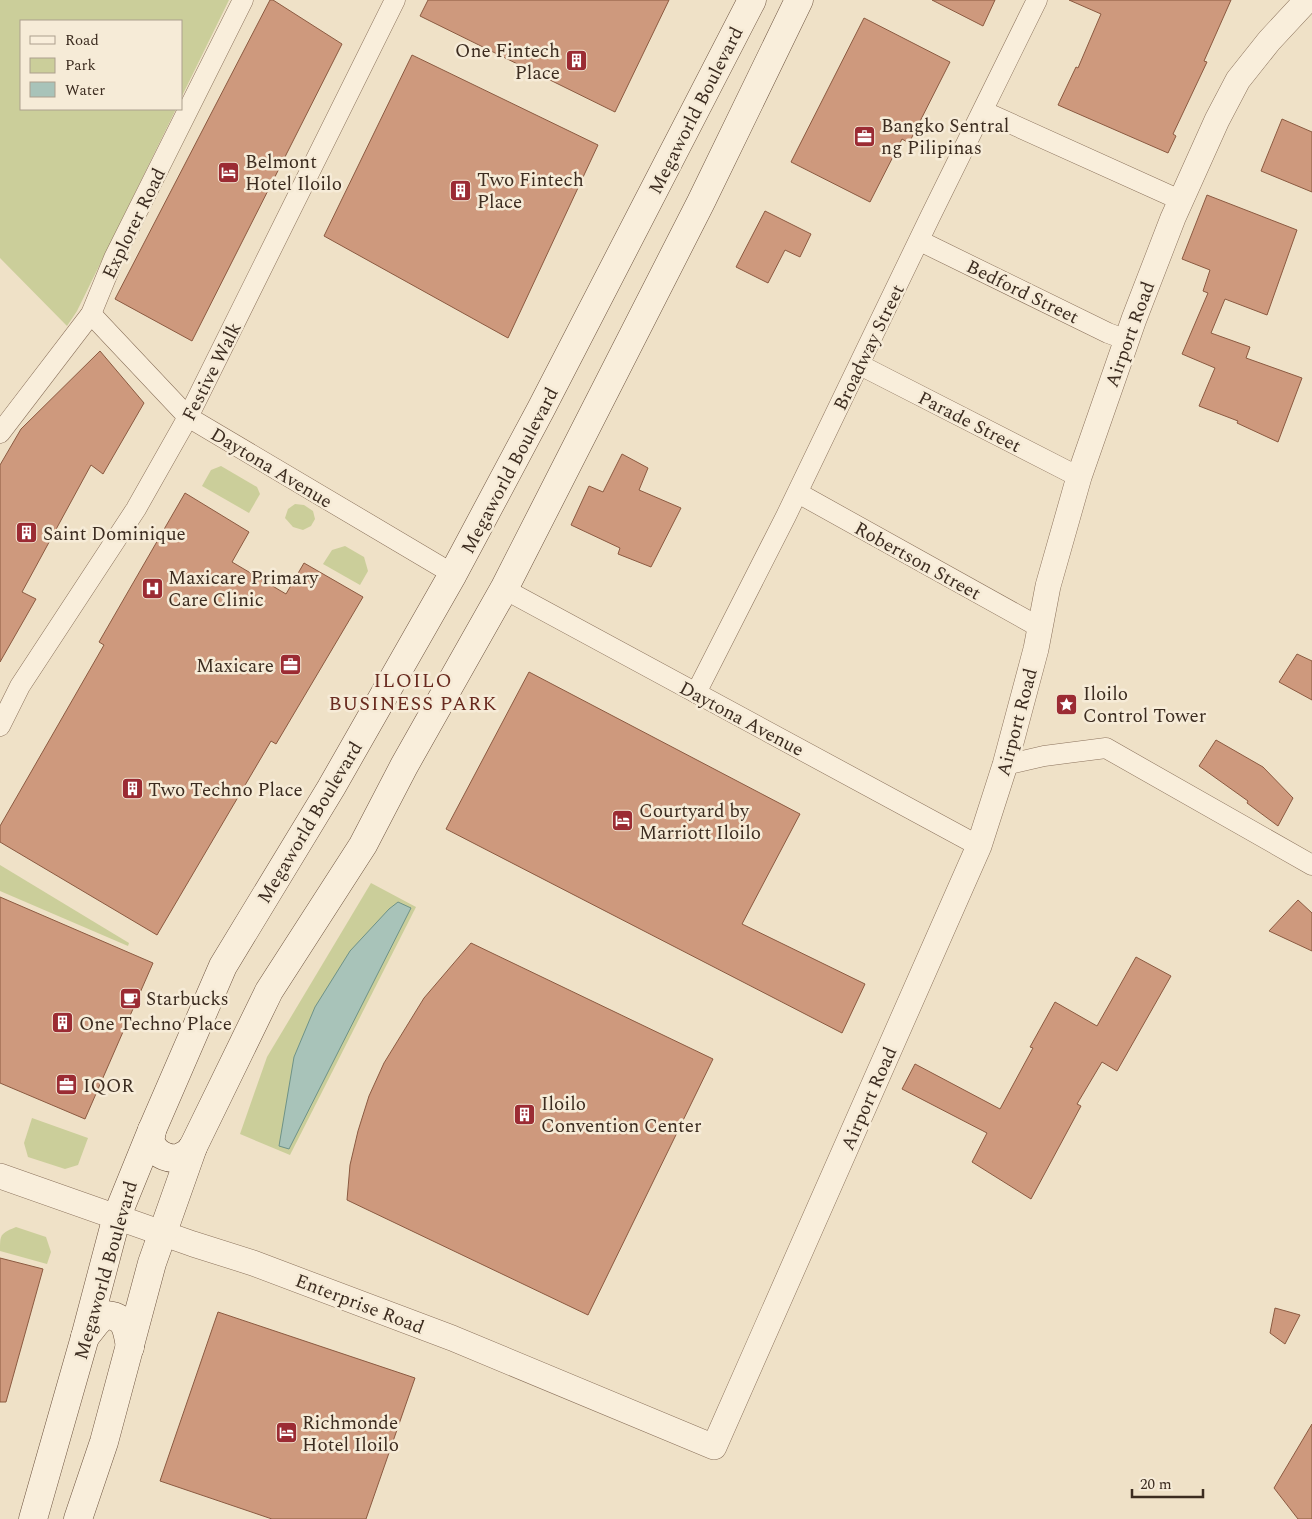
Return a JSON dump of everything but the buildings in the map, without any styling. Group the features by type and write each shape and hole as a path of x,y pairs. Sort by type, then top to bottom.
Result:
{"main road":[{"name":"Megaworld Boulevard","path":"33,1519 117,1216 223,966 332,788 453,574 541,409 752,0"},
{"path":"78,1519 104,1442 162,1232 193,1147 269,991 362,845 404,766 504,590 701,202 799,0"},
{"path":"152,1130 151,1141 155,1149 163,1157 175,1158 184,1156 193,1147"},
{"path":"85,1337 104,1315 114,1315 128,1329 130,1347"}],"street":[{"name":"Explorer Road","path":"0,433 91,314 114,258 243,0"},
{"name":"Festive Walk","path":"0,726 20,686 136,509 188,417 395,0"},
{"name":"Broadway Street","path":"696,693 798,493 1037,0"},
{"name":"Airport Road","path":"714,1448 979,846 1005,764 1036,648 1050,578 1079,477 1127,340 1180,200 1217,120 1238,80 1304,1"},
{"path":"983,111 1180,200"},
{"name":"Bedford Street","path":"920,241 1108,333 1127,340"},
{"name":"Daytona Avenue","path":"91,314 188,417 453,574"},
{"name":"Parade Street","path":"860,365 1079,477"},
{"name":"Robertson Street","path":"798,493 1039,627"},
{"name":"Daytona Avenue","path":"504,590 979,846"},
{"path":"1005,764 1044,756 1106,748 1312,865"},
{"name":"Enterprise Road","path":"0,1176 253,1262 452,1338 714,1448"}],"green space":[{"path":"0,0 229,0 182,96 182,20 20,20 20,110 176,110 77,311 67,326 0,258"},
{"path":"221,466 257,487 260,494 249,513 202,486 211,470"},
{"path":"295,504 304,505 313,511 315,519 311,526 303,530 293,527 285,518 288,509"},
{"path":"345,546 364,557 368,571 360,585 323,564 332,550"},
{"path":"0,865 129,943 128,946 0,891"},
{"path":"371,883 416,907 290,1155 240,1134 267,1057"},
{"path":"32,1118 88,1138 78,1165 65,1169 28,1157 24,1143"},
{"path":"16,1227 46,1237 51,1252 47,1264 0,1251 2,1235"}],"water":[{"path":"398,902 411,908 289,1149 279,1146 294,1057 315,1007 350,951 389,909"}],"place":[{"name":"One Fintech Place","path":"576,61"},
{"name":"Bangko Sentral ng Pilipinas","path":"865,136"},
{"name":"Belmont Hotel Iloilo","path":"229,172"},
{"name":"Two Fintech Place","path":"461,190"},
{"name":"Saint Dominique","path":"27,533"},
{"name":"Maxicare Primary Care Clinic","path":"152,588"},
{"name":"Maxicare","path":"290,665"},
{"name":"Iloilo Control Tower","path":"1067,704"},
{"name":"Two Techno Place","path":"132,789"},
{"name":"Courtyard by Marriott Iloilo","path":"623,821"},
{"name":"Starbucks","path":"130,998"},
{"name":"One Techno Place","path":"63,1023"},
{"name":"IQOR","path":"67,1085"},
{"name":"Iloilo Convention Center","path":"525,1114"},
{"name":"Richmonde Hotel Iloilo","path":"286,1433"}],"district":[{"name":"ILOILO BUSINESS PARK","path":"413,692"}]}
